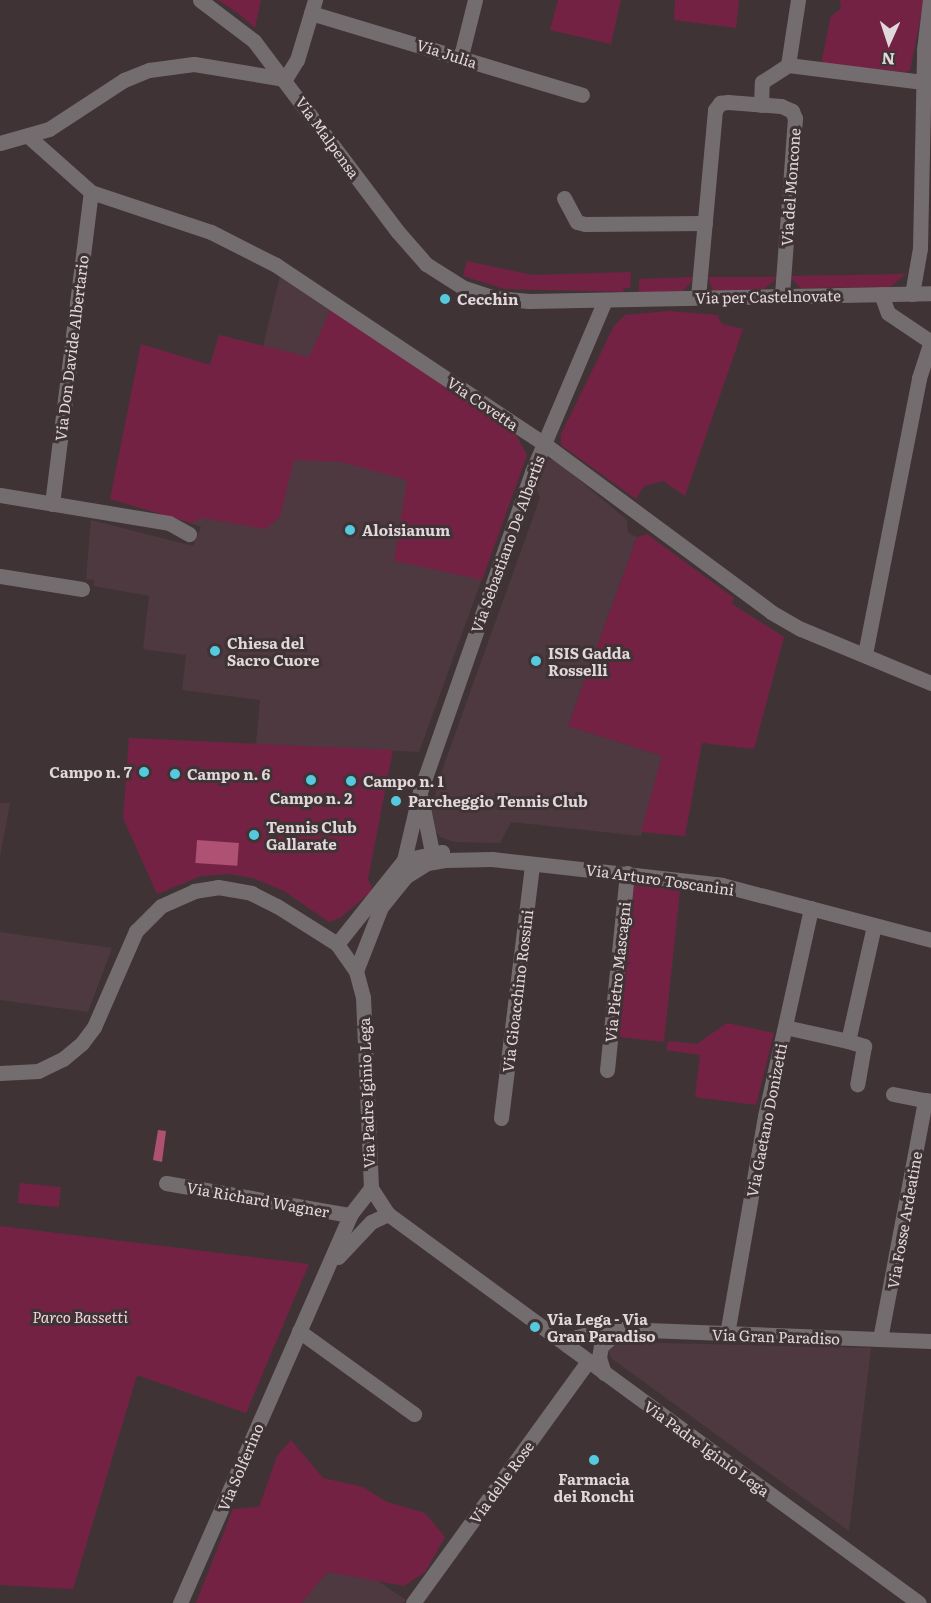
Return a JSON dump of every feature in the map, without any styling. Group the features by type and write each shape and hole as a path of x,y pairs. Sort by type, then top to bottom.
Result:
{"street":[{"path":"200,0 254,41 285,78"},
{"path":"461,56 475,0"},
{"path":"788,65 798,0"},
{"path":"912,294 920,248 923,82 930,0"},
{"path":"285,78 297,60 314,6"},
{"name":"Via Julia","path":"314,6 582,95"},
{"path":"0,143 49,129 124,80 149,70 194,64 285,78"},
{"path":"761,105 762,82 788,65 923,82"},
{"name":"Via Malpensa","path":"285,78 398,232 446,280 495,298 528,301 606,300"},
{"name":"Via del Moncone","path":"698,297 716,106 728,102 788,108 795,118 782,295"},
{"name":"Via Covetta","path":"28,136 91,192 211,232 276,265 543,443 771,612 801,629 931,683"},
{"name":"Via Don Davide Albertario","path":"52,504 91,192"},
{"path":"564,198 577,222 585,224 705,223"},
{"name":"Via per Castelnovate","path":"606,300 931,293"},
{"path":"865,654 919,378 931,342 888,313 881,294"},
{"name":"Via Sebastiano De Albertis","path":"404,860 406,841 420,792 543,443 606,300"},
{"path":"0,495 169,523 189,534"},
{"path":"0,576 82,589"},
{"path":"420,792 428,858"},
{"path":"406,841 428,858"},
{"name":"Via Arturo Toscanini","path":"404,860 465,852 492,859 722,885 931,940"},
{"path":"356,971 381,907 405,877 428,858"},
{"path":"337,944 404,860"},
{"name":"Via Gioacchino Rossini","path":"501,1118 532,864"},
{"name":"Via Pietro Mascagni","path":"607,1070 627,873"},
{"name":"Via Padre Iginio Lega","path":"0,1073 38,1071 63,1059 82,1043 94,1027 136,931 161,906 194,891 218,887 251,893 337,944 356,971 363,997 371,1188 388,1214 921,1602"},
{"name":"Via Gaetano Donizetti","path":"727,1334 765,1116 811,908"},
{"path":"848,1041 874,926"},
{"path":"785,1027 864,1046 857,1084"},
{"name":"Via Fosse Ardeatine","path":"880,1340 928,1100 893,1094"},
{"name":"Via Richard Wagner","path":"166,1183 350,1215"},
{"name":"Via Solferino","path":"180,1603 350,1215 371,1188"},
{"name":"Via Solferino","path":"324,1273 352,1239 371,1222 388,1214"},
{"path":"604,1372 599,1358 601,1346 621,1329"},
{"name":"Via Gran Paradiso","path":"567,1346 577,1338 599,1331 621,1329 931,1341"},
{"path":"299,1331 414,1414"},
{"name":"Via delle Rose","path":"413,1603 588,1361"}],"shaded area":[{"name":"Aloisianum","path":"280,276 516,435 527,455 419,752 256,744 260,700 182,690 186,655 143,649 149,596 94,586 94,580 86,579 91,520 193,546 201,527 167,514 219,335 263,346"},
{"name":"ISIS Gadda Rosselli","path":"554,459 627,520 628,533 637,537 568,726 662,756 641,836 511,822 500,843 454,842 440,837 431,824 427,806 435,803 436,787 540,498 536,487 545,460"},
{"path":"0,803 10,803 0,857"},
{"path":"197,840 239,843 237,866 195,863"},
{"path":"0,932 112,948 88,1012 0,1000"},
{"path":"158,1130 166,1131 162,1162 153,1160"},
{"path":"622,1342 871,1348 849,1531 611,1358 608,1350"},
{"path":"326,1572 375,1579 406,1600 403,1603 302,1603"}],"green space":[{"path":"218,0 261,0 255,28 239,14"},
{"path":"558,0 621,0 611,44 550,30"},
{"path":"675,0 739,0 736,28 674,20"},
{"path":"840,0 924,0 910,70 906,72 821,64 831,16 841,9"},
{"path":"467,261 532,275 631,272 630,288 623,288 624,292 505,289 463,276"},
{"path":"906,274 890,287 800,288 790,276"},
{"path":"695,277 683,291 639,293 639,279"},
{"path":"708,277 778,277 764,289 713,291"},
{"path":"331,309 516,435 527,455 482,580 394,561 407,480 341,462 294,460 280,517 265,529 203,518 191,523 110,499 141,344 210,365 219,335 309,357"},
{"path":"669,311 717,315 722,324 743,329 685,496 663,481 644,486 636,499 561,445 561,434 614,326 625,315"},
{"path":"647,534 734,598 732,604 784,637 754,749 702,743 685,836 641,832 662,756 568,726 637,537"},
{"name":"Tennis Club Gallarate","path":"129,738 393,750 368,879 373,890 340,918 329,922 284,891 253,878 228,874 201,876 157,894 123,818"},
{"path":"634,885 680,890 664,1042 620,1037 618,1031"},
{"path":"727,1023 774,1033 756,1105 695,1097 700,1055 666,1050 668,1041 697,1044"},
{"path":"20,1183 61,1187 59,1207 18,1203"},
{"name":"Parco Bassetti","path":"0,1226 309,1264 246,1413 137,1375 73,1589 0,1585"},
{"path":"291,1440 323,1478 363,1487 387,1502 425,1513 445,1537 425,1572 404,1586 327,1572 302,1603 196,1603 233,1509 259,1507 277,1456"}],"place":[{"name":"Cecchin","path":"445,299"},
{"name":"Aloisianum","path":"350,530"},
{"name":"Chiesa del Sacro Cuore","path":"215,651"},
{"name":"ISIS Gadda Rosselli","path":"536,661"},
{"name":"Campo n. 7","path":"144,772"},
{"name":"Campo n. 6","path":"175,774"},
{"name":"Campo n. 2","path":"311,780"},
{"name":"Campo n. 1","path":"351,781"},
{"name":"Parcheggio Tennis Club","path":"396,801"},
{"name":"Tennis Club Gallarate","path":"254,835"},
{"name":"Via Lega - Via Gran Paradiso","path":"535,1327"},
{"name":"Farmacia dei Ronchi","path":"594,1460"}]}
